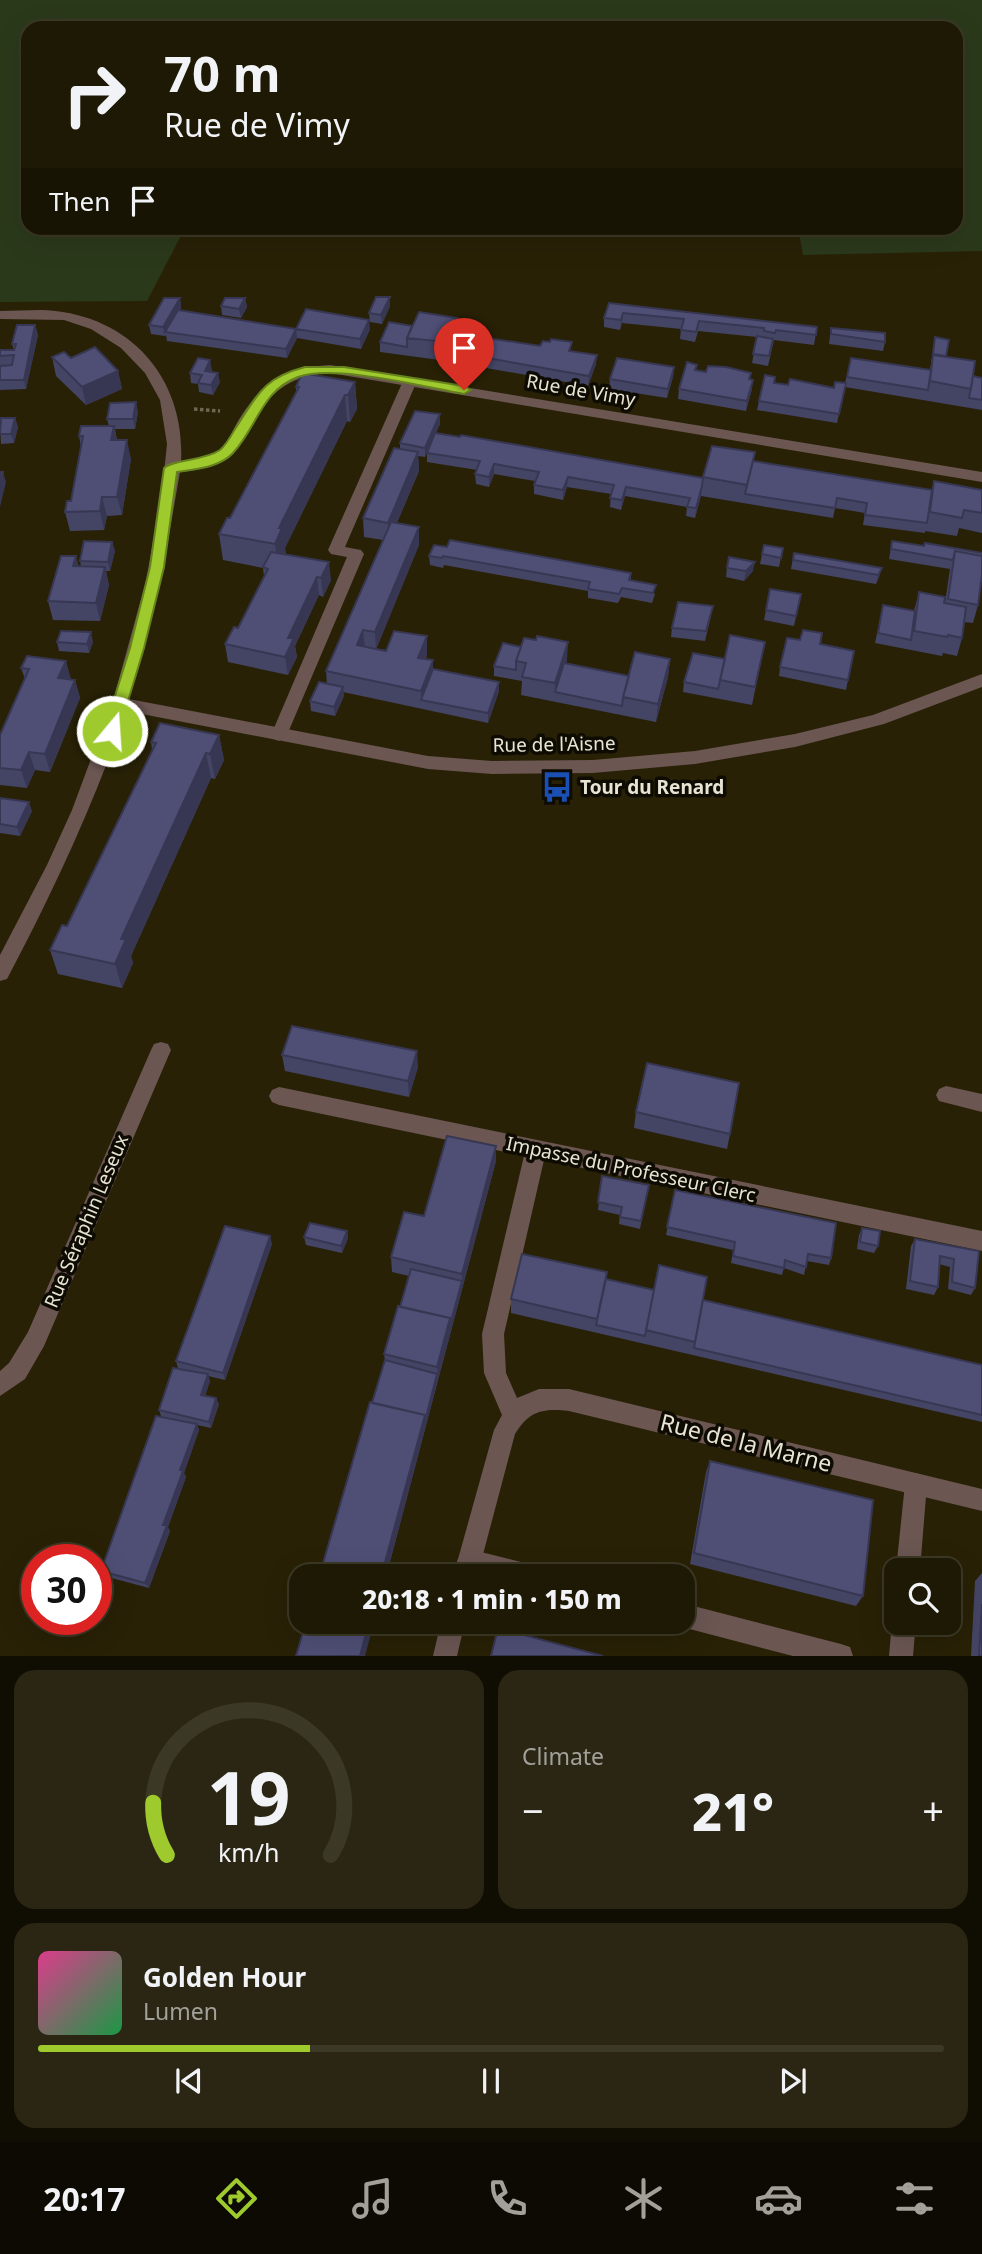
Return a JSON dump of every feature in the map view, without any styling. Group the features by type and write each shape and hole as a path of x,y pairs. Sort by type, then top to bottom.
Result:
{"street":[{"path":"0,315 74,318 99,328 131,350 150,370 167,401 173,434 157,567 121,704 76,823 0,973"},
{"name":"Rue de Vimy","path":"171,468 206,463 227,452 261,395 268,388 291,375 330,369 982,477"},
{"path":"279,735 356,554 336,550 410,381"},
{"name":"Rue de l'Aisne","path":"121,704 403,759 465,766 571,766 743,751 844,730 905,711 982,680"},
{"name":"Rue Séraphin Leseux","path":"0,1385 17,1371 36,1339 161,1049"},
{"path":"946,1095 982,1102"},
{"name":"Impasse du Professeur Clerc","path":"279,1096 982,1241"},
{"path":"468,1564 497,1451 513,1415 495,1373 493,1334 536,1149"},
{"name":"Rue de la Marne","path":"513,1415 525,1403 538,1399 569,1400 982,1500"},
{"path":"909,1558 916,1484"},
{"path":"695,1618 841,1656"},
{"path":"445,1656 450,1634"},
{"path":"901,1656 903,1635"}],"green space":[{"path":"0,0 982,0 982,251 803,255 799,235 963,235 963,21 21,21 21,235 181,235 147,301 0,302"}],"building":[{"path":"376,297 390,297 381,315 369,313"},
{"path":"164,298 180,298 163,327 149,325"},
{"path":"225,298 245,298 239,309 221,306"},
{"path":"609,303 817,327 816,335 776,330 775,333 764,331 764,328 699,321 696,332 681,330 684,319 623,313 621,320 604,318"},
{"path":"306,309 369,320 360,339 296,329"},
{"path":"178,310 296,329 286,349 165,332"},
{"path":"419,312 457,318 446,342 407,338"},
{"path":"389,322 412,326 407,347 380,342"},
{"path":"17,325 35,325 24,380 0,380 0,366 12,365 14,355 0,356 0,350 14,350 16,344 12,344"},
{"path":"831,328 885,333 885,342 831,334"},
{"path":"455,333 540,346 543,341 550,342 551,339 572,342 569,351 597,355 589,376 447,351"},
{"path":"757,336 773,339 769,356 753,354"},
{"path":"935,337 949,340 946,356 933,354"},
{"path":"95,347 118,371 82,387 52,357 64,352 71,358"},
{"path":"933,355 975,361 971,389 930,381"},
{"path":"198,358 210,360 205,371 218,373 211,385 198,383 202,375 190,373"},
{"path":"617,358 674,367 668,389 610,379"},
{"path":"851,358 931,370 928,390 847,377"},
{"path":"687,362 697,365 695,370 706,372 708,366 751,373 749,379 753,380 747,401 679,389"},
{"path":"302,373 355,382 348,395 345,395 279,528 282,528 275,544 219,534 299,387 296,387"},
{"path":"765,375 775,377 774,383 788,385 790,379 834,388 835,382 846,383 839,414 759,401"},
{"path":"973,376 982,378 982,400 969,398"},
{"path":"136,402 133,419 107,419 110,403"},
{"path":"415,411 440,414 425,448 400,443"},
{"path":"1,418 15,418 11,434 0,434"},
{"path":"81,426 114,426 111,440 127,440 117,497 102,497 100,511 65,512 67,501 71,501 83,436 79,436"},
{"path":"435,433 461,435 703,478 702,486 696,508 687,507 690,498 626,487 622,500 610,498 614,485 568,477 563,490 534,485 539,472 494,464 489,477 475,474 480,461 427,453"},
{"path":"712,446 755,452 747,485 703,477"},
{"path":"394,448 418,452 388,523 363,518"},
{"path":"753,461 932,490 927,523 865,515 867,503 837,498 835,508 745,494"},
{"path":"934,481 982,490 982,513 964,510 962,518 930,512"},
{"path":"391,522 419,527 375,632 363,630 357,645 386,651 394,631 427,636 418,658 433,660 421,691 326,671"},
{"path":"450,540 631,573 629,580 656,585 653,593 622,588 619,594 588,589 590,582 443,556 429,556 434,545 447,547"},
{"path":"84,541 112,542 108,562 80,561"},
{"path":"892,541 924,546 925,543 982,553 982,556 955,551 953,560 891,549"},
{"path":"764,545 783,548 781,558 762,554"},
{"path":"955,551 982,556 978,605 948,599"},
{"path":"271,552 329,562 321,578 317,577 288,638 294,638 285,657 225,644 234,627 238,628 268,569 263,567"},
{"path":"794,553 882,568 878,575 793,560"},
{"path":"61,556 76,556 73,566 105,567 96,603 48,601"},
{"path":"729,557 755,562 746,571 727,568"},
{"path":"770,589 801,594 796,616 766,610"},
{"path":"919,592 945,597 944,603 966,607 962,638 914,631"},
{"path":"678,602 713,606 706,631 672,628"},
{"path":"883,605 915,611 911,640 878,633"},
{"path":"803,630 822,633 820,644 854,651 848,680 780,667 787,638 800,640"},
{"path":"61,631 91,632 87,644 57,642"},
{"path":"730,635 765,642 755,687 720,680"},
{"path":"537,636 568,642 555,683 522,677 526,663 516,661 524,638 536,640"},
{"path":"503,643 521,647 516,670 494,666"},
{"path":"635,652 670,659 658,704 623,697"},
{"path":"693,653 725,659 718,689 684,682"},
{"path":"27,656 66,661 58,678 75,680 45,754 29,752 21,770 0,768 0,735 29,669 21,668"},
{"path":"564,663 629,676 622,706 555,692"},
{"path":"433,669 499,682 488,713 421,700"},
{"path":"319,682 343,687 334,707 310,701"},
{"path":"160,723 219,735 210,754 206,753 121,939 126,939 115,964 50,950 62,925 67,926 156,743 151,742"},
{"path":"0,798 29,802 17,827 0,824"},
{"path":"292,1026 417,1051 408,1081 282,1055"},
{"path":"647,1063 739,1083 730,1134 636,1112"},
{"path":"447,1136 496,1146 462,1274 391,1257 404,1212 424,1216"},
{"path":"602,1176 649,1185 641,1221 620,1217 622,1207 598,1202"},
{"path":"675,1190 836,1223 831,1258 808,1254 806,1267 785,1260 784,1268 733,1256 735,1242 667,1227"},
{"path":"310,1223 347,1231 341,1246 304,1237"},
{"path":"225,1226 270,1236 223,1373 176,1361"},
{"path":"862,1228 880,1231 878,1246 860,1242"},
{"path":"915,1239 979,1251 975,1288 952,1282 954,1259 940,1256 938,1287 910,1281"},
{"path":"522,1254 607,1272 597,1319 511,1299"},
{"path":"659,1265 707,1277 695,1342 646,1330"},
{"path":"411,1269 462,1281 450,1325 450,1318 400,1307"},
{"path":"606,1279 654,1290 645,1336 596,1325"},
{"path":"703,1300 982,1365 982,1415 694,1348"},
{"path":"398,1306 450,1318 437,1367 384,1354"},
{"path":"385,1360 437,1374 425,1421 425,1415 372,1403"},
{"path":"173,1368 208,1374 201,1395 216,1398 209,1422 159,1410"},
{"path":"370,1402 425,1415 385,1564 323,1564"},
{"path":"156,1416 197,1424 163,1525 167,1525 145,1583 112,1574 111,1544"},
{"path":"710,1461 873,1500 863,1596 694,1553"},
{"path":"982,1604 982,1656 979,1656"},
{"path":"302,1634 366,1634 360,1656 296,1656"},
{"path":"496,1634 520,1634 603,1656 491,1656"}],"place":[{"name":"Tour du Renard","path":"557,787"}],"route":[{"path":"112,731 137,648 157,567 171,468 206,463 227,452 261,395 278,381 305,371 344,370 464,390"}]}
